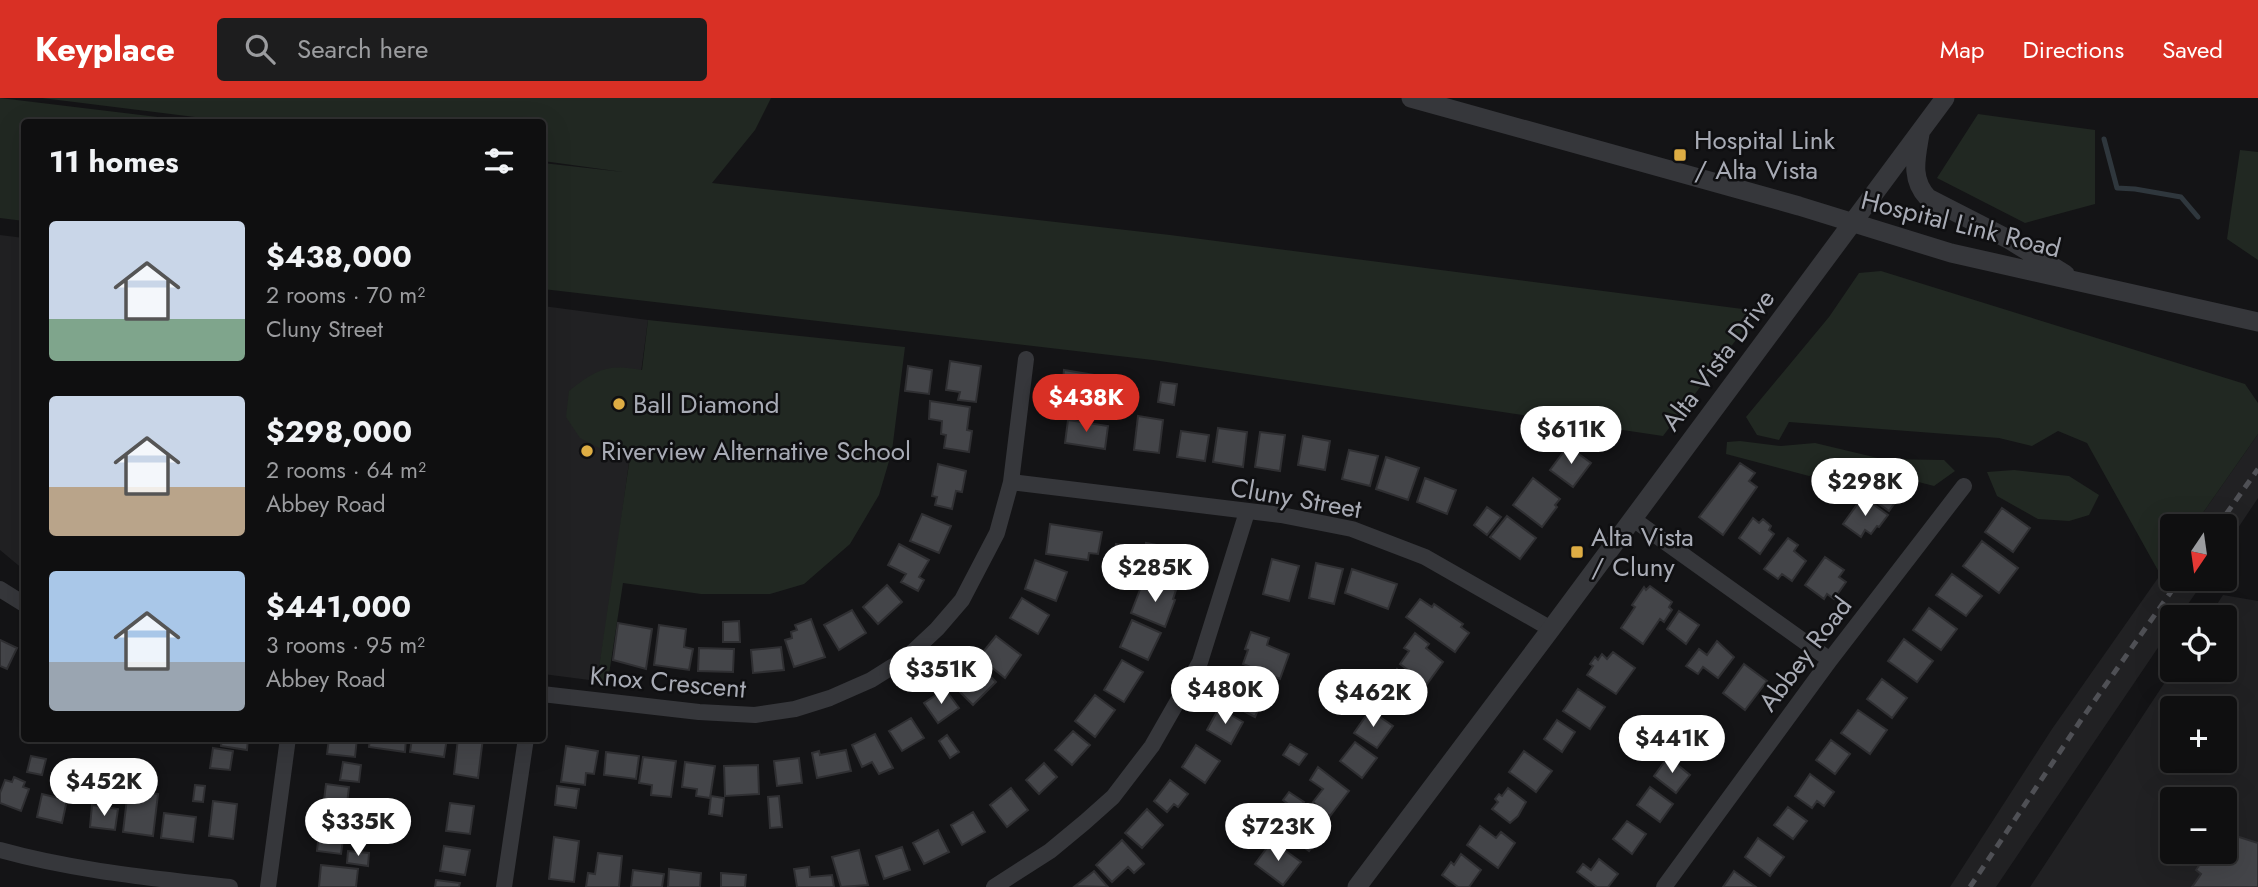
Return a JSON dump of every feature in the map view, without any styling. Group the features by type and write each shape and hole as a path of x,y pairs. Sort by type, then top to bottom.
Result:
{"street":[{"name":"Hospital Link Road","path":"1411,98 1799,206 1962,256 2258,321"},
{"name":"Alta Vista Drive","path":"1357,887 1945,98"},
{"path":"1921,131 1915,164 1916,178 1919,188 1928,198 2008,239 2072,279"},
{"name":"Knox Crescent","path":"546,694 699,712 755,715 795,709 830,698 871,680 906,658 937,629 962,600 997,533 1010,482 1026,359"},
{"name":"Cluny Street","path":"1010,482 1315,520 1352,529 1425,557 1551,629"},
{"name":"Abbey Road","path":"1664,887 1830,660 1964,486"},
{"path":"994,887 1050,850 1094,814 1113,797 1152,746 1200,662 1247,512"},
{"path":"1633,519 1830,660"},
{"path":"0,589 21,602"},
{"path":"268,887 287,742"},
{"path":"504,887 525,742"},
{"path":"0,850 102,872 230,887"}],"shaded area":[{"path":"0,98 174,119 21,119 21,221 0,218"},
{"path":"42,98 771,98 755,130 712,183 1170,235 1758,311 1663,436 1153,360 546,289 546,163 623,172 546,161 546,119 211,119"},
{"path":"1978,114 2095,130 2095,204 2025,223 1937,178"},
{"path":"2240,150 2258,152 2258,260 2227,239"},
{"path":"0,235 21,238 21,568 0,550"},
{"path":"1881,271 2245,384 2258,403 2258,434 2202,514 2160,514 2160,574 2087,443 2058,431 2032,446 1999,438 1789,422 1779,440 1757,435 1746,417 1829,317 1859,273"},
{"name":"Riverview Alternative School","path":"546,306 648,320 597,681 546,674"},
{"path":"648,320 905,347 892,451 879,495 850,544 804,584 770,594 701,594 623,583 608,681 597,681 630,457 603,450 580,438 566,417 569,391 602,370 619,367 642,370"},
{"path":"2258,434 2258,498 2237,530 2237,514 2202,514"},
{"path":"1727,442 1781,446 1815,443 1882,459 1944,460 1955,471 1934,486 1903,478 1845,471 1809,476 1726,454"},
{"path":"2014,470 2069,476 2099,495 2089,515 2069,521 2038,519 1997,496 1987,472"},
{"path":"2160,575 2160,592 2196,592 2187,605 2160,605 2160,645 1996,887 1950,887 2052,729"},
{"path":"2223,595 2258,601 2258,887 2030,887 2165,682 2237,682 2237,605 2216,605"}],"building":[{"path":"950,361 981,366 976,402 958,400 960,392 946,390"},
{"path":"908,366 932,370 929,394 905,391"},
{"path":"1064,370 1113,378 1108,412 1069,406 1071,390 1062,389"},
{"path":"1161,382 1177,384 1174,405 1158,402"},
{"path":"930,401 970,407 967,430 972,431 969,452 944,448 946,435 941,434 942,421 929,419"},
{"path":"1138,416 1163,420 1159,453 1134,450"},
{"path":"1068,420 1108,426 1105,449 1065,443"},
{"path":"1218,428 1247,432 1243,467 1213,462"},
{"path":"1181,431 1209,435 1205,461 1177,457"},
{"path":"1260,432 1285,435 1280,471 1255,467"},
{"path":"1303,436 1330,441 1325,470 1298,465"},
{"path":"1568,446 1591,463 1573,487 1550,470"},
{"path":"1349,450 1378,456 1370,486 1342,479"},
{"path":"1386,457 1419,468 1408,500 1376,489"},
{"path":"1740,463 1755,473 1749,481 1757,487 1723,535 1699,517"},
{"path":"938,464 966,471 962,492 956,491 952,509 935,505 937,497 932,496"},
{"path":"1849,477 1903,483 1907,486 1889,511 1868,496 1846,493 1839,489"},
{"path":"1425,478 1456,490 1447,514 1417,502"},
{"path":"1533,478 1560,499 1542,527 1513,505"},
{"path":"1861,499 1866,499 1888,515 1871,534 1865,530 1861,537 1843,524"},
{"path":"1487,507 1501,517 1487,535 1474,525"},
{"path":"2002,508 2030,528 2013,552 1985,532"},
{"path":"922,514 951,526 939,553 910,541"},
{"path":"1507,516 1536,538 1520,559 1490,537"},
{"path":"1753,518 1759,523 1763,519 1771,526 1769,530 1774,534 1760,554 1739,538"},
{"path":"1050,524 1102,532 1098,554 1089,553 1088,560 1046,554"},
{"path":"1788,538 1798,545 1794,551 1806,561 1792,581 1782,574 1778,579 1764,569"},
{"path":"1982,541 2018,568 1999,593 1963,566"},
{"path":"1146,543 1179,549 1175,578 1142,573"},
{"path":"899,544 929,560 919,577 924,580 918,591 901,582 906,574 888,565"},
{"path":"1116,544 1129,547 1126,565 1113,562"},
{"path":"1825,557 1844,570 1839,577 1846,582 1834,599 1827,594 1824,599 1805,585"},
{"path":"1272,559 1299,566 1289,601 1263,594"},
{"path":"1035,560 1067,572 1056,601 1025,589"},
{"path":"1316,563 1343,569 1334,604 1309,598"},
{"path":"1352,569 1397,584 1388,609 1345,593"},
{"path":"1952,574 1982,596 1966,616 1936,595"},
{"path":"1156,583 1176,590 1165,627 1131,613 1141,587 1152,591"},
{"path":"887,585 902,602 878,624 863,607"},
{"path":"1650,586 1672,602 1669,607 1672,610 1664,622 1660,619 1643,644 1621,628 1644,587 1646,590"},
{"path":"1022,598 1049,615 1038,634 1010,618"},
{"path":"1420,599 1432,607 1434,604 1463,624 1461,627 1469,633 1455,652 1406,617"},
{"path":"1929,608 1957,629 1941,650 1913,630"},
{"path":"852,610 866,633 839,650 824,625"},
{"path":"1679,611 1699,625 1686,644 1667,629"},
{"path":"811,619 825,657 794,667 785,640 792,638 791,632 797,630 795,625"},
{"path":"1132,620 1161,633 1148,660 1120,647"},
{"path":"739,621 740,642 723,642 723,622"},
{"path":"618,623 652,629 646,669 613,660"},
{"path":"659,625 686,629 684,647 693,649 689,670 654,665"},
{"path":"1251,632 1269,638 1267,645 1289,654 1280,679 1243,664"},
{"path":"1415,633 1429,644 1426,648 1443,662 1427,684 1400,664 1409,651 1404,648"},
{"path":"996,636 1021,655 1005,678 979,657"},
{"path":"1904,639 1933,661 1917,682 1888,661"},
{"path":"0,640 17,648 7,669 0,666"},
{"path":"1717,641 1734,657 1718,678 1703,667 1698,674 1686,666 1699,649 1707,655"},
{"path":"781,647 784,670 753,673 751,650"},
{"path":"699,648 734,649 733,672 698,671"},
{"path":"1613,652 1635,668 1616,694 1587,675 1595,657 1598,660 1602,654 1607,659"},
{"path":"1122,660 1143,672 1124,702 1104,690"},
{"path":"976,661 996,682 973,705 959,691 967,683 960,676"},
{"path":"1744,664 1767,681 1745,710 1723,693"},
{"path":"1397,669 1419,686 1400,711 1381,697 1394,681 1390,678"},
{"path":"1233,675 1266,691 1255,717 1234,706 1239,696 1227,691"},
{"path":"1882,679 1907,698 1892,718 1867,699"},
{"path":"945,689 959,708 938,723 924,703"},
{"path":"1578,689 1605,707 1590,729 1563,711"},
{"path":"1095,695 1115,710 1095,737 1075,721"},
{"path":"1219,708 1243,722 1231,744 1207,730"},
{"path":"1370,710 1393,726 1377,748 1354,733"},
{"path":"1858,710 1887,730 1870,754 1841,733"},
{"path":"911,718 924,738 902,751 889,731"},
{"path":"1557,720 1575,732 1562,752 1544,739"},
{"path":"1701,722 1719,736 1703,757 1686,742"},
{"path":"1073,731 1090,745 1072,765 1055,750"},
{"path":"875,734 893,768 879,774 872,762 862,767 852,745"},
{"path":"947,735 959,752 950,758 939,741"},
{"path":"1831,740 1850,754 1835,774 1816,760"},
{"path":"222,742 248,742 247,750 221,746"},
{"path":"328,742 357,742 355,757 327,754"},
{"path":"370,742 406,742 405,752 369,747"},
{"path":"411,742 446,742 444,757 410,752"},
{"path":"458,742 482,742 478,778 454,774"},
{"path":"1355,742 1377,758 1362,778 1340,761"},
{"path":"1290,744 1307,754 1299,765 1283,755"},
{"path":"1196,745 1220,761 1205,783 1182,767"},
{"path":"566,746 598,751 594,774 586,773 585,785 561,782"},
{"path":"213,748 233,751 230,770 210,768"},
{"path":"846,750 851,771 817,778 812,753 819,751 820,755"},
{"path":"1524,751 1552,771 1536,792 1509,772"},
{"path":"606,752 639,756 636,779 604,775"},
{"path":"31,756 46,759 42,775 27,772"},
{"path":"643,757 676,761 671,797 651,795 652,785 639,783"},
{"path":"1668,757 1690,775 1676,793 1654,776"},
{"path":"799,758 802,783 777,786 774,761"},
{"path":"343,762 361,765 359,782 340,780"},
{"path":"685,762 715,766 710,798 696,796 697,789 682,787"},
{"path":"1044,763 1057,777 1039,794 1026,780"},
{"path":"66,765 85,769 82,786 63,783"},
{"path":"758,765 759,794 725,796 724,766"},
{"path":"1318,767 1349,791 1330,816 1313,802 1323,789 1310,780"},
{"path":"1810,774 1834,792 1824,806 1817,801 1812,808 1795,796"},
{"path":"14,777 25,782 23,787 29,789 21,811 0,803 0,793 5,780 12,782"},
{"path":"1170,780 1188,794 1178,807 1174,804 1167,812 1154,801"},
{"path":"326,784 349,787 346,812 323,809"},
{"path":"195,785 205,786 203,802 193,801"},
{"path":"557,786 579,789 576,808 555,805"},
{"path":"1650,787 1673,804 1660,822 1637,805"},
{"path":"1011,788 1028,810 1007,827 990,805"},
{"path":"1508,788 1526,802 1518,816 1510,823 1492,809 1498,802 1495,799 1499,794 1502,796"},
{"path":"128,790 158,794 153,836 123,832"},
{"path":"1289,792 1304,802 1297,811 1283,800"},
{"path":"42,794 67,800 62,823 37,817"},
{"path":"711,796 724,798 722,816 709,814"},
{"path":"779,796 782,827 770,828 768,797"},
{"path":"213,801 237,804 233,839 209,836"},
{"path":"450,803 474,806 470,834 446,831"},
{"path":"92,805 118,809 115,830 90,827"},
{"path":"1788,807 1807,821 1793,839 1774,825"},
{"path":"1147,809 1163,825 1142,848 1125,833"},
{"path":"1299,809 1326,829 1309,851 1283,831"},
{"path":"973,812 985,832 962,845 951,825"},
{"path":"164,813 196,817 193,842 161,838"},
{"path":"1627,821 1646,834 1632,854 1613,839"},
{"path":"320,823 345,826 341,854 317,851"},
{"path":"1480,826 1496,838 1501,832 1515,843 1498,868 1467,845"},
{"path":"938,830 949,852 924,864 913,843"},
{"path":"2237,836 2258,843 2258,887 2192,887 2201,874 2196,870 2200,864 2237,864"},
{"path":"554,837 579,841 574,882 549,879"},
{"path":"1758,838 1784,857 1770,876 1745,857"},
{"path":"1122,840 1144,864 1134,873 1128,867 1112,882 1096,865"},
{"path":"1272,841 1301,862 1283,885 1255,864"},
{"path":"444,846 470,850 465,875 440,871"},
{"path":"902,847 910,870 884,879 876,856"},
{"path":"859,850 868,885 841,887 832,857"},
{"path":"348,851 369,853 368,866 347,863"},
{"path":"598,853 622,856 619,887 586,887 588,873 595,874"},
{"path":"1461,854 1481,870 1469,887 1458,887 1442,875 1451,862 1454,865"},
{"path":"1599,859 1618,874 1608,887 1597,887 1577,872 1583,864 1591,870"},
{"path":"321,865 358,869 356,887 319,887"},
{"path":"809,867 810,877 832,875 834,887 797,887 794,869"},
{"path":"669,869 701,873 700,887 668,887"},
{"path":"633,870 664,874 662,887 631,887"},
{"path":"1094,871 1108,887 1075,886"},
{"path":"1734,871 1756,887 1723,887"},
{"path":"721,873 746,875 745,887 721,887"},
{"path":"436,880 460,883 459,887 435,887"}],"waterway":[{"path":"2104,139 2117,188 2181,197 2198,217"}],"railway":[{"path":"2226,514 2258,469"},
{"path":"1970,887 2081,720 2171,592"}],"place":[{"name":"Hospital Link / Alta Vista","path":"1680,155"},
{"name":"Ball Diamond","path":"619,404"},
{"name":"Riverview Alternative School","path":"587,451"},
{"name":"Alta Vista / Cluny","path":"1577,552"}]}
